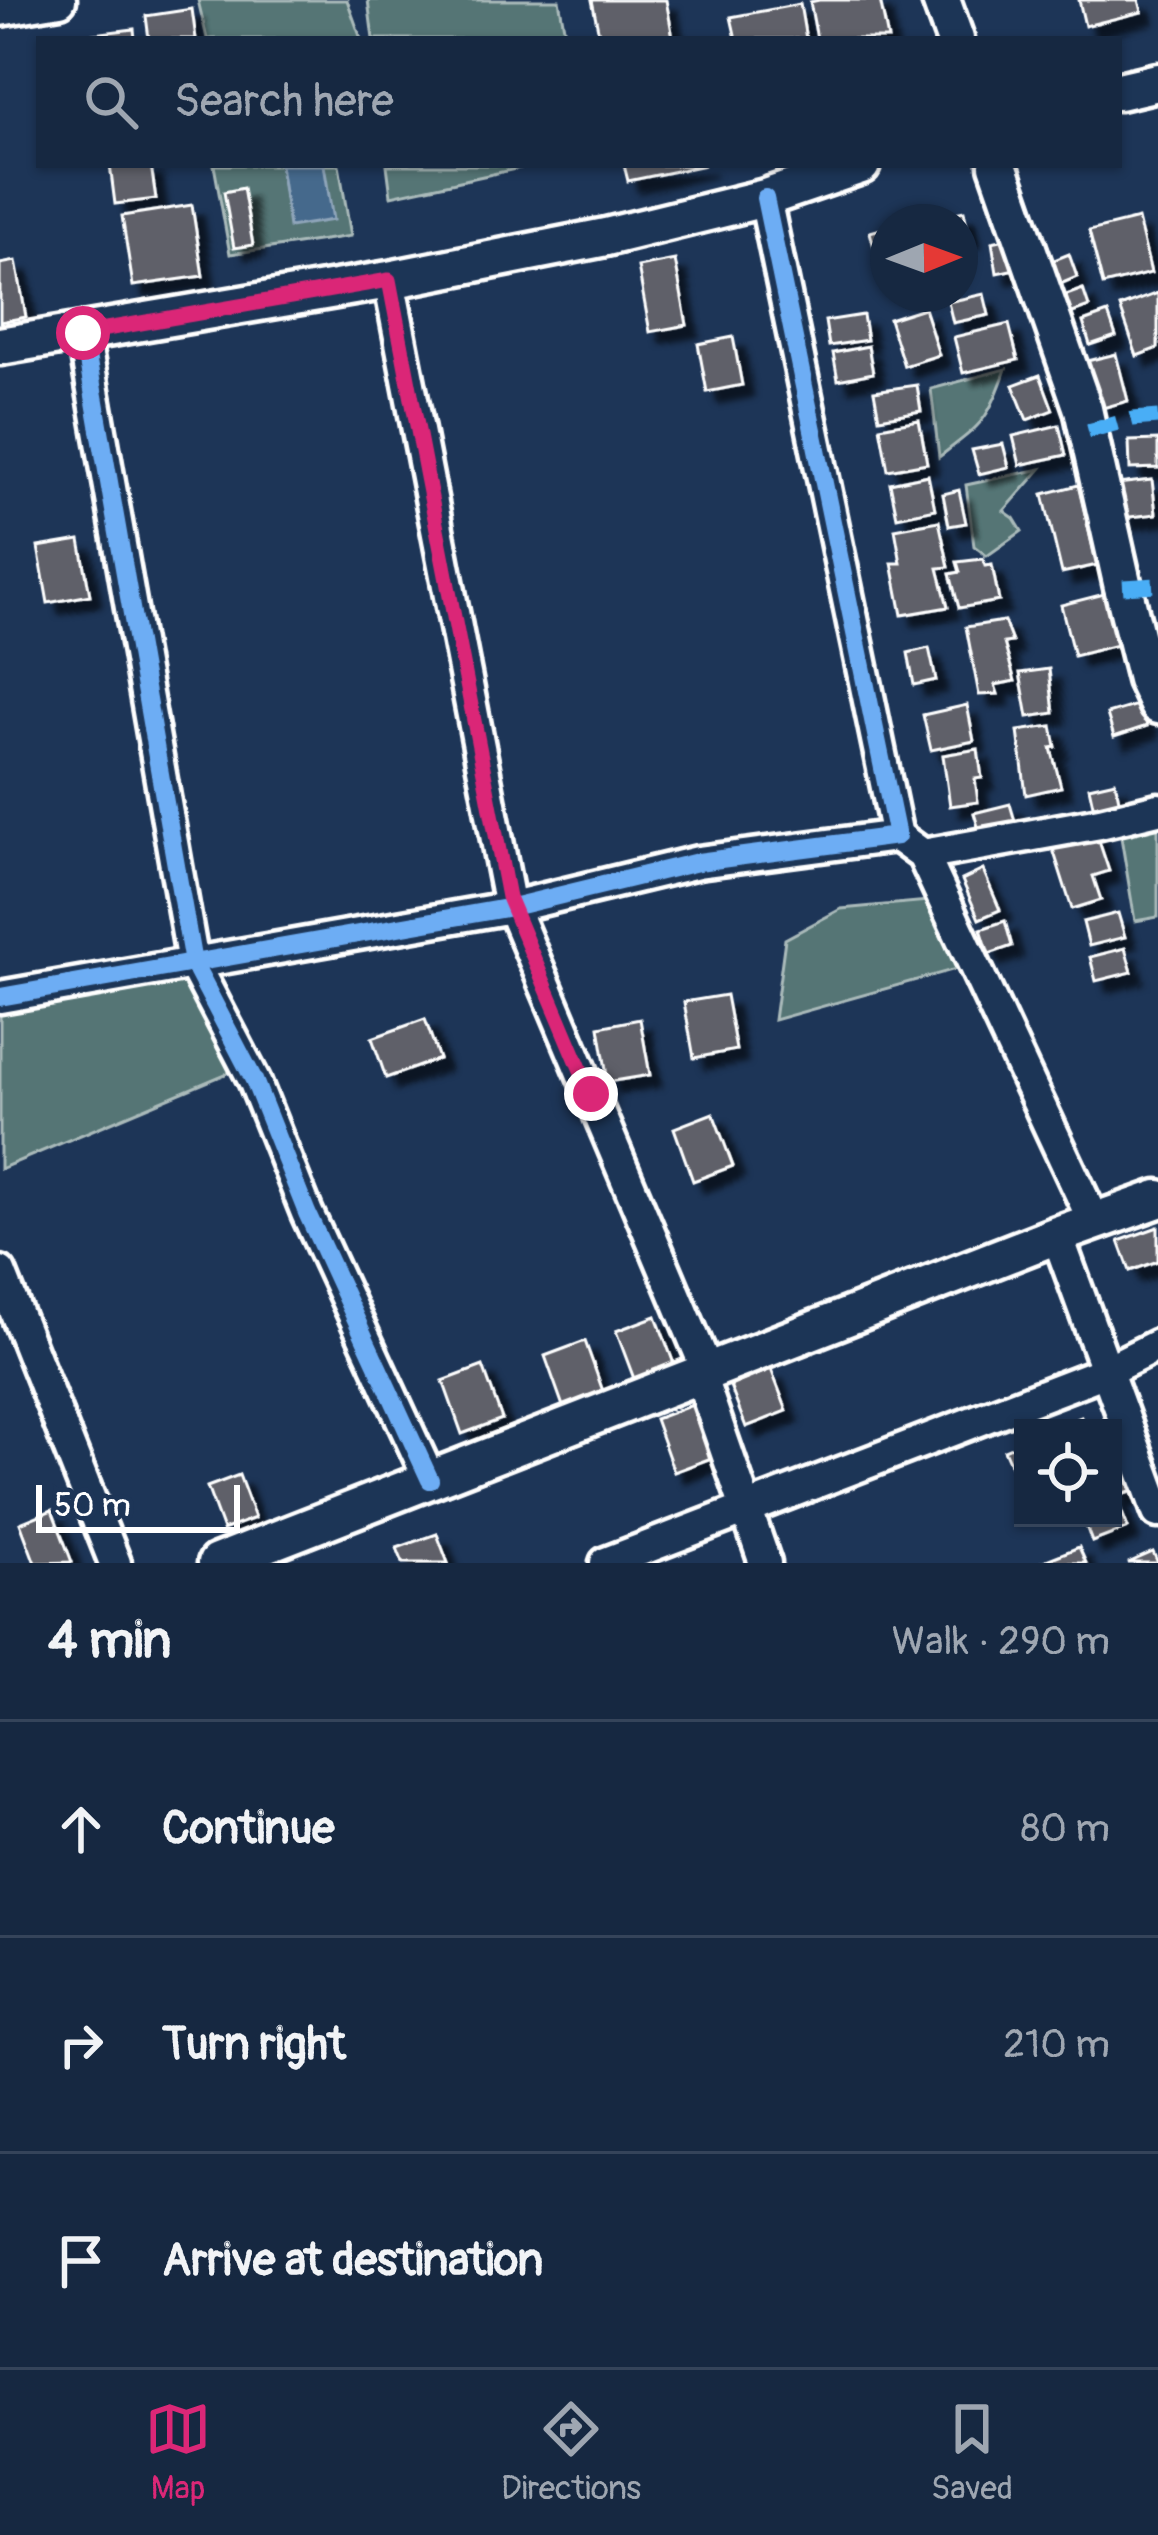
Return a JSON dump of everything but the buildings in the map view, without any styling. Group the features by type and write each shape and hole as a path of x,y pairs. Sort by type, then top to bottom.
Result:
{"street":[{"path":"0,10 60,0"},
{"path":"941,0 954,36"},
{"path":"1122,90 1158,82"},
{"path":"0,346 389,280 606,237 765,198 852,168"},
{"path":"999,168 1083,409 1118,565 1147,679 1156,697"},
{"path":"765,198 897,836 923,855 1094,1222"},
{"path":"389,280 512,907 704,1373 765,1563"},
{"path":"83,333 193,962 254,1080 308,1213 430,1480"},
{"path":"923,855 1158,809"},
{"path":"0,997 512,907 698,862 897,836"},
{"path":"217,1563 1158,1198"},
{"path":"1057,1235 1158,1513"},
{"path":"0,1272 115,1563"},
{"path":"606,1563 1106,1371 1158,1346"}],"green space":[{"path":"198,0 347,0 360,36 206,36"},
{"path":"368,0 559,0 565,36 373,36"},
{"path":"215,168 340,168 351,236 230,254"},
{"path":"387,168 520,168 391,196"},
{"path":"1006,369 982,420 939,457 931,389"},
{"path":"1041,469 1004,511 1022,531 987,556 974,546 966,485"},
{"path":"1158,809 1158,917 1135,921 1118,819"},
{"path":"928,901 974,964 774,1020 785,939 841,909"},
{"path":"193,963 247,1065 0,1169 0,997"}],"water":[{"path":"280,168 324,168 333,220 289,227"}],"waterway":[{"path":"0,1314 30,1389"}],"marked path":[{"path":"1088,431 1158,417"},
{"path":"1123,587 1158,585"}],"cycle path":[{"path":"0,997 512,907 698,862 897,836 765,198"},
{"path":"83,333 193,963 254,1080 307,1213 430,1480"}],"route":[{"path":"83,333 389,280 508,897 591,1094"}]}
